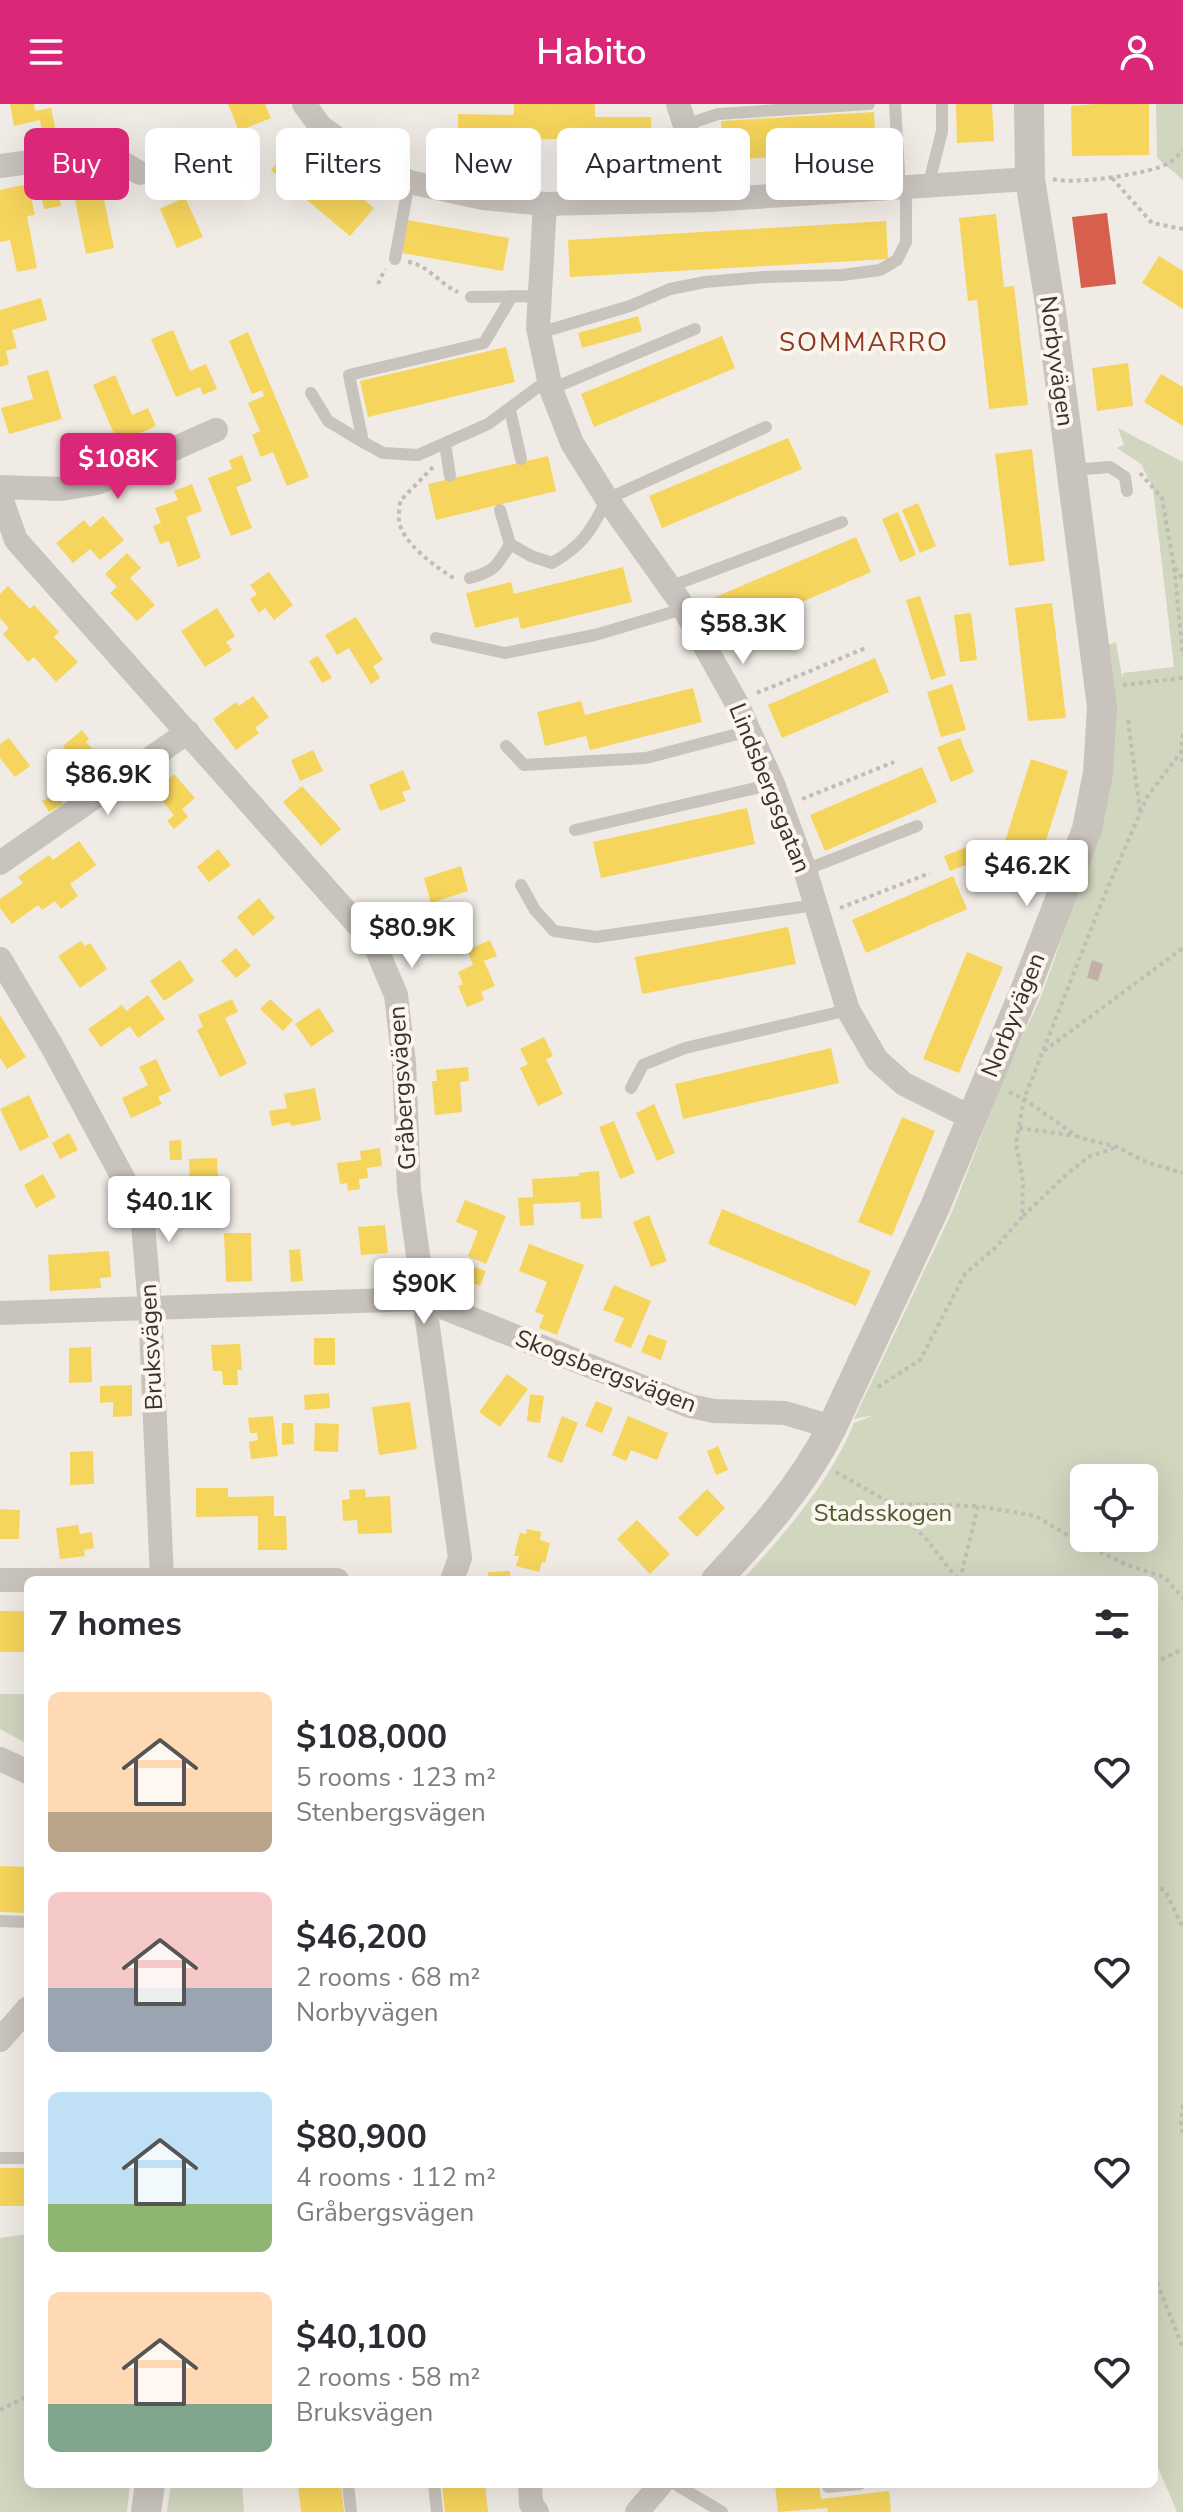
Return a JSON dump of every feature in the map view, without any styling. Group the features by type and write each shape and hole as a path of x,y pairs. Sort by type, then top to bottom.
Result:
{"street":[{"path":"304,104 322,128"},
{"name":"Norbyvägen","path":"720,1576 763,1530 826,1440 935,1207 1026,988 1087,829 1098,773 1102,707 1030,175 1029,104"},
{"path":"0,166 104,152 140,173"},
{"path":"750,198 911,188 1030,175"},
{"path":"410,182 483,198 545,204 709,200"},
{"name":"Lindsbergsgatan","path":"545,204 539,333 550,384 572,443 683,609 736,702 773,784 805,870 848,1010 877,1060 904,1084 970,1117"},
{"path":"0,487 62,489 97,483 216,430"},
{"name":"Gråbergsvägen","path":"0,495 8,542 188,732 374,943 396,995 404,1063 409,1190 460,1558 453,1576"},
{"path":"0,863 188,732"},
{"name":"Bruksvägen","path":"0,959 53,1048 142,1213 150,1307 162,1576"},
{"name":"Skogsbergsvägen","path":"0,1313 422,1299 690,1406 724,1412 785,1413 826,1440"},
{"path":"0,1580 24,1580"},
{"path":"0,1759 24,1770"},
{"path":"0,2040 24,2021"},
{"path":"146,2512 149,2488"},
{"path":"530,2488 531,2504 537,2512"},
{"path":"637,2512 658,2488"}],"lane":[{"path":"681,115 869,104"},
{"path":"539,333 630,306 670,289 705,282 764,277 842,275 880,270 897,260 906,242 911,188 895,104"},
{"path":"911,188 942,131 942,104"},
{"path":"395,259 406,200"},
{"path":"363,442 349,375 484,343 512,296"},
{"path":"471,297 540,296"},
{"path":"311,393 328,421 363,442 383,453 418,455 446,450 550,384 695,329"},
{"path":"510,410 521,459"},
{"path":"500,510 510,544 552,563 572,552 593,528 607,499 766,427"},
{"path":"446,450 450,476"},
{"path":"1072,470 1110,467 1125,477 1127,491"},
{"path":"669,587 842,522"},
{"path":"470,578 487,574 498,565 510,544"},
{"path":"436,638 505,653 595,635 683,609"},
{"path":"506,746 524,765 646,758 749,731"},
{"path":"575,830 773,784"},
{"path":"805,870 917,826"},
{"path":"521,885 535,910 554,931 596,937 817,911"},
{"path":"631,1088 643,1065 685,1048 848,1010"},
{"path":"0,1921 24,1922"},
{"path":"0,2158 24,2158"},
{"path":"348,2488 351,2512"},
{"path":"434,2488 436,2512"},
{"path":"682,2488 722,2512"}],"path":[{"path":"1030,175 1061,182 1112,178 1168,164 1183,150"},
{"path":"1112,178 1152,223 1183,229"},
{"path":"378,284 388,263 395,259 417,263 451,289 471,297"},
{"path":"446,450 400,501 399,522 406,538 436,567 456,580 470,578"},
{"path":"1138,471 1162,498 1174,566 1183,656"},
{"path":"1174,566 1183,579"},
{"path":"736,702 868,647"},
{"path":"1123,685 1183,678"},
{"path":"1183,734 1183,763"},
{"path":"1022,1217 1023,1181 1016,1143 1024,1099 1099,908 1147,797 1181,752"},
{"path":"782,808 894,762"},
{"path":"817,911 930,873"},
{"path":"1042,1053 1183,948"},
{"path":"985,1083 1024,1099 1078,1137"},
{"path":"1019,1128 1117,1147 1146,1162 1183,1173"},
{"path":"868,1394 920,1360 965,1274 996,1247 1022,1217 1090,1156 1117,1147"},
{"path":"826,1440 835,1472 892,1504 956,1576"},
{"path":"892,1504 978,1506 1036,1516 1127,1565 1164,1577 1183,1598"},
{"path":"960,1576 978,1506"},
{"path":"1158,1661 1183,1649"},
{"path":"1158,1886 1166,1892 1183,1928"},
{"path":"1183,2105 1183,2136"},
{"path":"1158,2285 1183,2348"},
{"path":"0,2410 24,2398"}],"green space":[{"path":"1156,104 1183,104 1183,180 1157,158"},
{"name":"Stadsskogen","path":"1118,428 1183,462 1183,2512 1177,2512 1158,2467 1158,1576 746,1576 790,1526 819,1486 854,1423 874,1415 854,1419 952,1212 1007,1070 1040,999 1074,898 1108,645 1116,642 1122,677 1123,673 1174,667 1153,488 1141,464 1117,448 1124,445"},
{"path":"0,1694 24,1694 24,1742 0,1729"},
{"path":"24,2235 24,2488 130,2488 127,2512 0,2512 0,2238"},
{"path":"170,2488 242,2488 244,2512 167,2512"}],"building: Homes":[{"path":"10,104 34,104 35,111 51,108 55,128 41,128 40,120 14,126"},
{"path":"228,104 265,104 271,118 246,128 238,128"},
{"path":"514,104 595,104 595,117 651,117 651,128 557,128 557,139 541,139 541,128 458,128 458,114 514,115"},
{"path":"956,104 992,104 994,141 957,143"},
{"path":"1149,104 1149,155 1072,156 1071,106"},
{"path":"874,112 875,128 766,128 766,158 750,158 750,128 722,128 721,121"},
{"path":"24,185 24,200 32,200 35,215 27,216 37,268 17,272 10,240 0,242 0,190"},
{"path":"42,200 60,200 61,206 44,209"},
{"path":"75,200 104,200 114,248 86,254"},
{"path":"179,200 186,200 203,237 177,248 160,209"},
{"path":"307,200 365,200 374,208 350,236"},
{"path":"996,214 1004,287 1014,286 1028,405 989,409 977,300 968,301 959,218"},
{"path":"407,220 509,238 503,271 402,253"},
{"path":"886,221 888,259 570,277 568,240"},
{"path":"1159,256 1183,271 1183,309 1142,283"},
{"path":"41,298 47,320 12,330 17,348 6,351 9,364 0,367 0,310"},
{"path":"638,316 642,331 582,348 578,333"},
{"path":"173,330 190,371 206,364 217,389 203,395 200,387 176,397 151,339"},
{"path":"248,332 309,477 287,486 273,452 261,457 252,435 260,431 248,403 264,396 262,390 252,394 229,341"},
{"path":"722,336 735,368 594,427 581,394"},
{"path":"506,347 515,382 368,417 360,381"},
{"path":"1128,363 1133,406 1097,411 1092,368"},
{"path":"48,370 62,419 9,434 1,408 33,399 27,376"},
{"path":"1161,374 1183,387 1183,426 1144,402"},
{"path":"115,375 132,415 148,408 156,426 118,443 93,385"},
{"path":"788,438 802,469 662,528 649,496"},
{"path":"1032,449 1045,561 1009,566 995,454"},
{"path":"242,455 252,481 236,487 252,528 231,536 208,478 232,469 229,460"},
{"path":"548,456 556,491 436,520 428,484"},
{"path":"192,484 202,511 186,517 201,558 178,567 169,541 160,544 153,526 161,523 155,508 178,500 174,491"},
{"path":"918,503 936,546 920,553 902,510"},
{"path":"898,512 916,555 900,562 882,519"},
{"path":"103,516 124,540 100,560 90,549 73,563 56,543 84,520 90,527"},
{"path":"856,537 871,572 726,635 711,599"},
{"path":"127,553 141,568 130,578 155,605 137,621 110,593 117,587 105,574"},
{"path":"623,567 632,602 521,629 518,617 475,628 466,593 511,582 514,594"},
{"path":"269,572 293,605 274,620 265,608 259,613 250,599 257,594 250,585"},
{"path":"8,586 30,609 34,605 59,632 54,637 78,662 56,682 34,657 28,662 3,634 9,628 0,618 0,594"},
{"path":"920,596 946,675 931,680 906,600"},
{"path":"1052,603 1066,718 1028,721 1015,608"},
{"path":"217,608 235,636 226,642 232,650 205,667 181,631"},
{"path":"971,613 977,660 960,662 954,615"},
{"path":"356,617 383,660 373,666 380,678 371,684 349,648 337,655 325,635"},
{"path":"318,656 332,678 322,683 309,661"},
{"path":"875,658 889,692 782,738 768,705"},
{"path":"952,684 966,730 941,737 927,692"},
{"path":"693,688 702,722 590,750 586,736 545,746 537,712 581,701 585,715"},
{"path":"253,696 269,717 255,728 259,733 236,750 213,719 236,702 239,706"},
{"path":"82,730 89,739 86,742 101,759 69,785 57,769 65,763 61,759 69,753 63,746"},
{"path":"9,738 30,766 15,777 0,758 0,744"},
{"path":"960,738 974,772 951,782 937,747"},
{"path":"313,750 323,771 300,781 291,760"},
{"path":"1031,759 1068,771 1035,875 998,863"},
{"path":"922,767 937,802 825,851 810,815"},
{"path":"403,770 411,789 402,792 406,801 380,811 369,785"},
{"path":"174,774 195,798 182,809 188,817 174,829 167,821 174,815 154,791"},
{"path":"302,786 341,829 321,846 283,802"},
{"path":"56,793 63,804 49,812 42,801"},
{"path":"747,808 755,844 601,878 593,842"},
{"path":"79,841 96,865 70,884 78,896 61,909 55,901 42,910 38,905 12,924 0,908 0,899 23,883 18,877 49,855 53,860"},
{"path":"967,847 973,862 950,871 944,856"},
{"path":"218,849 231,865 209,882 197,867"},
{"path":"461,866 468,891 431,903 424,878"},
{"path":"953,876 967,909 866,953 852,920"},
{"path":"259,898 275,918 253,936 237,917"},
{"path":"788,927 796,964 642,994 635,957"},
{"path":"490,940 497,956 484,961 495,986 481,992 484,1000 467,1007 458,986 463,984 458,972 473,965 467,950"},
{"path":"81,941 85,946 90,943 107,969 80,988 58,956"},
{"path":"236,948 251,966 236,978 221,961"},
{"path":"967,952 1003,967 959,1073 923,1059"},
{"path":"180,960 194,981 164,1001 150,981"},
{"path":"148,995 165,1019 138,1038 130,1026 101,1047 88,1029 122,1005 126,1011"},
{"path":"232,999 238,1012 225,1018 247,1064 220,1077 197,1030 203,1027 198,1015"},
{"path":"270,999 293,1020 283,1031 260,1009"},
{"path":"319,1008 334,1031 311,1047 295,1024"},
{"path":"0,1015 26,1057 7,1069 0,1058"},
{"path":"544,1037 553,1056 546,1059 563,1094 538,1106 520,1068 528,1064 520,1049"},
{"path":"831,1048 839,1083 683,1119 675,1084"},
{"path":"156,1059 171,1091 158,1097 162,1104 131,1118 122,1098 148,1085 139,1067"},
{"path":"468,1067 469,1081 460,1082 462,1112 435,1115 432,1081 437,1081 436,1070"},
{"path":"315,1088 321,1120 272,1126 269,1111 287,1108 284,1094"},
{"path":"29,1095 49,1137 20,1151 0,1109"},
{"path":"654,1104 675,1153 657,1161 636,1113"},
{"path":"902,1117 935,1131 892,1236 858,1222"},
{"path":"614,1121 635,1173 620,1179 599,1127"},
{"path":"69,1133 78,1150 60,1159 52,1143"},
{"path":"181,1140 182,1160 170,1160 169,1141"},
{"path":"380,1148 382,1166 367,1168 368,1178 359,1179 360,1189 348,1191 347,1183 340,1184 337,1163 361,1160 360,1151"},
{"path":"217,1158 218,1181 190,1182 189,1159"},
{"path":"599,1171 602,1218 581,1219 580,1202 533,1204 534,1225 520,1226 518,1198 533,1197 532,1179 579,1176 579,1173"},
{"path":"43,1174 56,1197 36,1208 24,1185"},
{"path":"465,1200 506,1216 486,1264 468,1256 478,1231 456,1222"},
{"path":"200,1207 201,1221 174,1223 172,1209"},
{"path":"722,1209 871,1271 856,1306 708,1244"},
{"path":"649,1215 667,1261 651,1267 633,1222"},
{"path":"385,1225 388,1253 361,1255 358,1227"},
{"path":"224,1233 251,1233 252,1281 226,1282"},
{"path":"529,1244 584,1265 557,1335 539,1328 544,1315 535,1312 547,1282 519,1271"},
{"path":"300,1249 303,1281 291,1282 289,1250"},
{"path":"109,1251 111,1277 100,1278 101,1288 50,1291 48,1255"},
{"path":"466,1264 486,1271 480,1286 460,1278"},
{"path":"614,1285 651,1301 631,1348 614,1341 624,1318 603,1310"},
{"path":"648,1334 667,1341 661,1360 641,1352"},
{"path":"314,1338 335,1338 335,1365 314,1365"},
{"path":"240,1344 242,1370 237,1370 238,1385 223,1385 222,1371 213,1371 211,1345"},
{"path":"91,1347 92,1382 69,1383 69,1348"},
{"path":"507,1374 528,1389 500,1427 479,1412"},
{"path":"132,1385 132,1416 113,1417 113,1402 100,1403 100,1386"},
{"path":"329,1393 330,1408 305,1410 304,1395"},
{"path":"530,1394 544,1396 540,1423 527,1421"},
{"path":"596,1401 613,1408 602,1433 585,1426"},
{"path":"410,1402 417,1449 379,1455 372,1407"},
{"path":"273,1416 278,1456 251,1459 249,1442 258,1440 257,1433 250,1433 248,1418"},
{"path":"562,1416 578,1423 562,1463 547,1457"},
{"path":"628,1416 668,1433 657,1460 631,1450 626,1461 612,1455"},
{"path":"282,1423 293,1423 294,1444 282,1445"},
{"path":"315,1423 339,1424 338,1452 314,1451"},
{"path":"718,1446 728,1470 716,1475 707,1451"},
{"path":"93,1451 94,1484 70,1485 70,1452"},
{"path":"196,1488 228,1488 228,1497 274,1496 274,1516 286,1516 287,1550 258,1550 258,1516 196,1517"},
{"path":"365,1489 366,1497 390,1496 392,1533 358,1534 357,1520 343,1521 342,1500 350,1499 349,1490"},
{"path":"707,1489 725,1508 697,1537 678,1518"},
{"path":"0,1509 20,1510 19,1539 0,1539"},
{"path":"637,1520 670,1554 650,1574 617,1539"},
{"path":"78,1525 80,1534 92,1532 94,1548 84,1550 85,1556 60,1559 56,1528"},
{"path":"527,1529 541,1532 540,1540 550,1543 545,1563 542,1562 539,1572 516,1566 519,1556 514,1556 520,1533 526,1534"},
{"path":"510,1571 510,1576 488,1576 488,1572"},
{"path":"0,1611 24,1611 24,1652 0,1652"},
{"path":"0,1866 24,1867 24,1913 0,1912"},
{"path":"0,2168 24,2168 24,2206 0,2206"},
{"path":"298,2488 341,2488 344,2512 301,2512"},
{"path":"442,2488 485,2488 488,2512 445,2512"},
{"path":"775,2488 820,2488 821,2499 889,2491 891,2512 828,2512 827,2508 778,2512"}],"building: Shops":[{"path":"1107,213 1116,284 1081,288 1072,217"}],"building: Other":[{"path":"1092,960 1103,964 1098,981 1087,978"}],"district":[{"name":"SOMMARRO","path":"864,342"}]}
